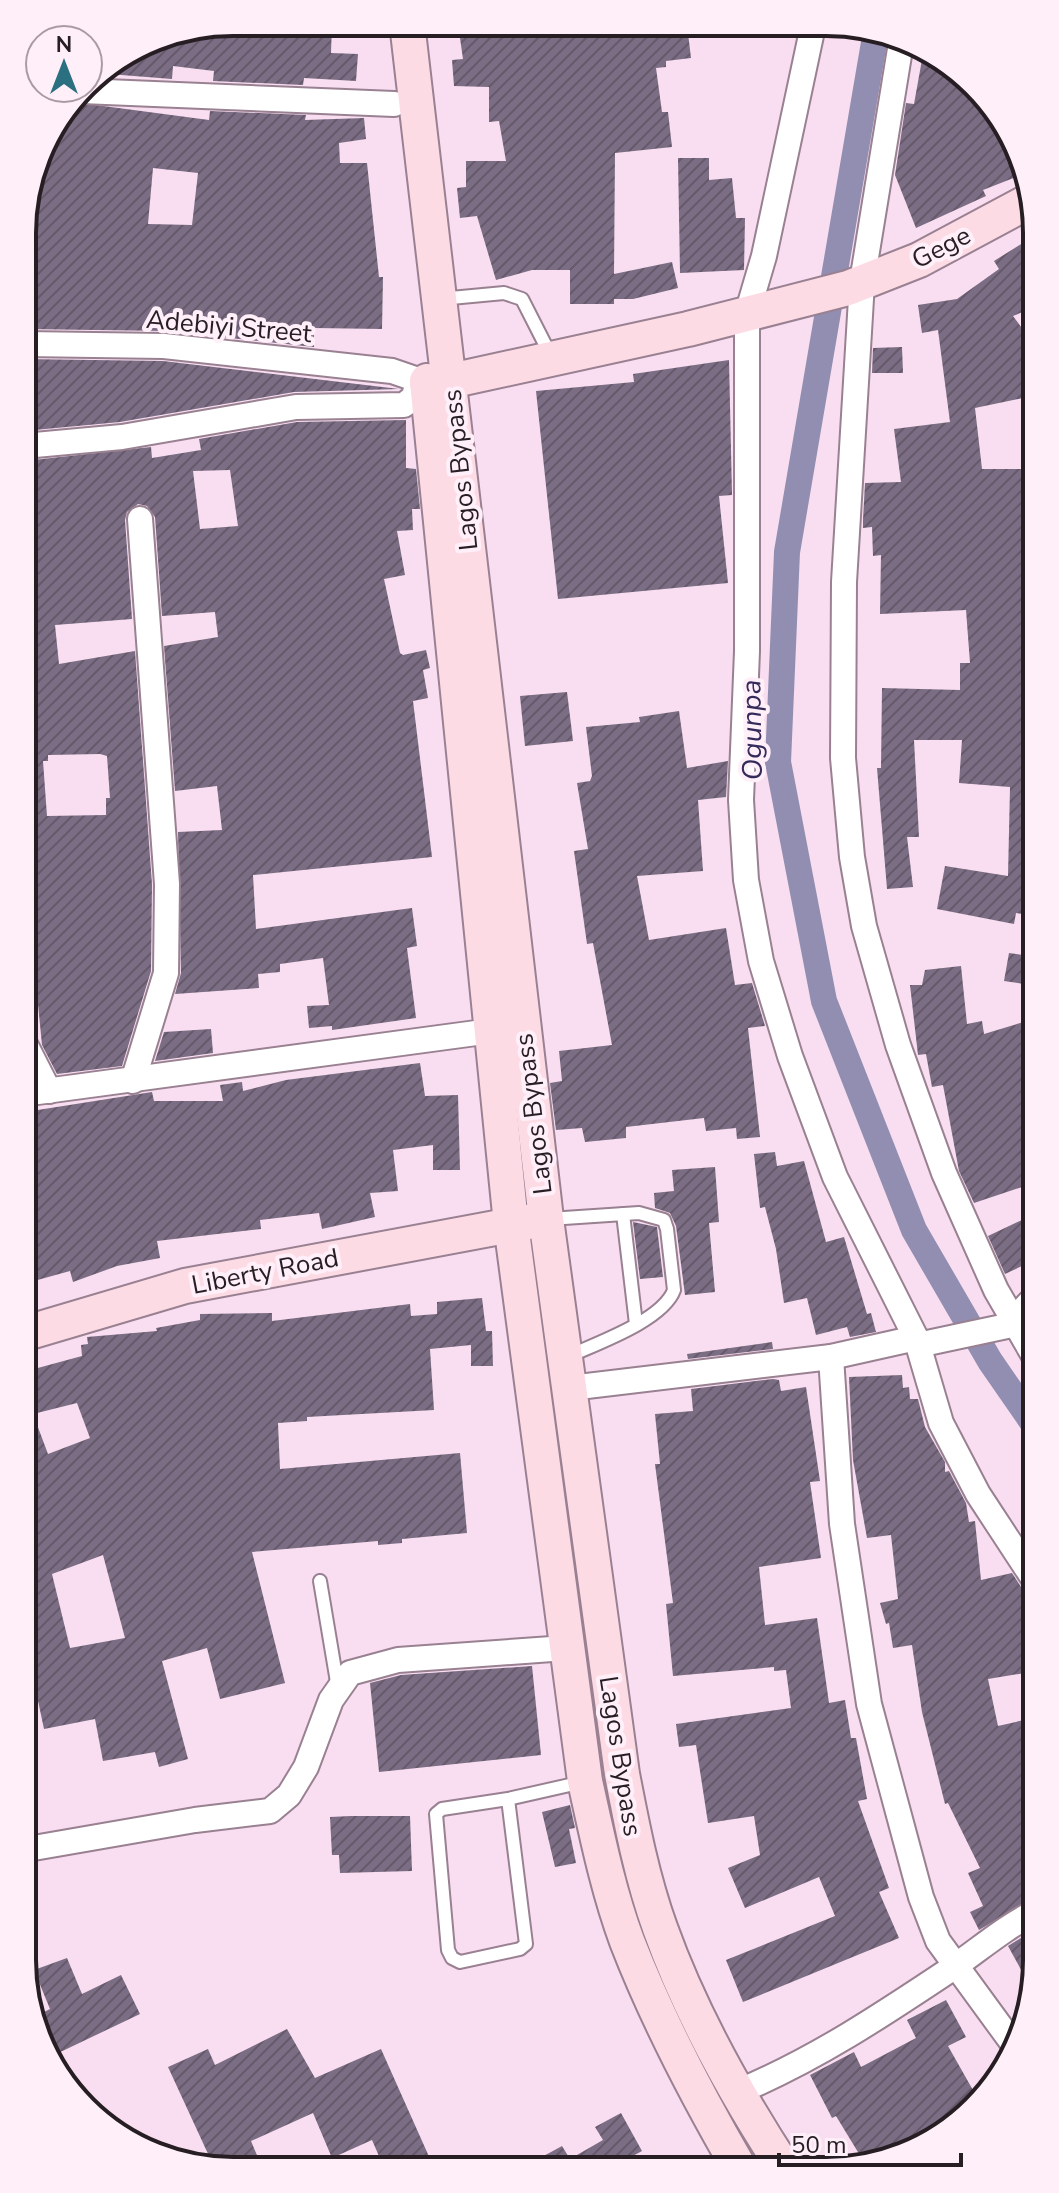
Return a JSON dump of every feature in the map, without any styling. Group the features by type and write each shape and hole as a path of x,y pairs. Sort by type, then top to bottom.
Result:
{"main road":[{"name":"Lagos Bypass","path":"386,36 620,1759 637,1852 660,1928 696,2012 778,2157"},
{"name":"Lagos Bypass","path":"409,36 440,299 432,381 491,1031 511,1224 585,1781 604,1863 627,1940 665,2028 734,2157"},
{"name":"Gege","path":"432,381 552,359 855,285 919,260 1021,206"},
{"name":"Liberty Road","path":"36,1330 185,1286 546,1219"}],"street":[{"path":"811,36 764,256 758,311 741,800 746,880 761,961 835,1177 917,1342 941,1423 978,1494 1023,1563"},
{"path":"900,50 855,285 844,582 843,758 852,857 864,926 898,1045 944,1173 1011,1324 1023,1341"},
{"path":"104,92 394,104"},
{"name":"Adebiyi Street","path":"36,344 164,346 392,371 432,381"},
{"path":"36,445 122,437 296,407 404,405 432,381"},
{"path":"133,1081 166,973 167,884 140,519"},
{"path":"36,1092 491,1031"},
{"path":"36,1066 49,1091"},
{"path":"568,1373 831,1357 1011,1324 1023,1311"},
{"path":"831,1357 842,1524 869,1704 921,1897 938,1941 1007,2036"},
{"path":"36,1848 195,1820 270,1811 289,1795 306,1767 338,1689 350,1673 398,1660 566,1648"},
{"path":"740,2091 792,2069 848,2037 956,1965 998,1932 1023,1919"}],"lane":[{"path":"440,299 504,293 522,299 552,359"},
{"path":"623,1214 636,1324"},
{"path":"546,1219 654,1215 664,1220 667,1229 674,1290 670,1299 659,1311 568,1373"},
{"path":"320,1581 338,1689"},
{"path":"508,1799 526,1944 520,1949 460,1962 452,1958 448,1950 436,1814 442,1809 508,1799 585,1781"}],"building":[{"path":"220,36 332,36 331,53 358,54 356,81 304,78 303,85 213,81 214,71 173,66 172,79 116,75 170,46"},
{"path":"460,36 688,36 691,58 666,61 666,67 656,68 662,112 668,112 672,147 615,153 614,274 672,262 678,288 633,299 614,299 614,304 570,304 570,270 532,270 496,280 477,216 460,218 457,188 466,187 466,161 506,161 499,121 489,122 489,87 454,86 452,60 463,59"},
{"path":"922,61 956,85 974,103 1003,146 1015,178 983,190 986,196 916,228 895,175 906,103 914,104"},
{"path":"85,104 209,120 210,111 306,115 305,120 364,118 366,139 339,143 340,163 367,163 379,277 383,277 382,329 314,328 314,347 166,331 36,329 36,220 43,182 56,146","holes":["153,168 198,173 192,225 148,224"]},
{"path":"678,158 709,158 709,180 732,178 736,218 745,218 744,270 680,273"},
{"path":"1023,243 1023,312 1013,316 1023,330 1023,398 975,408 982,469 1023,469 1023,914 1016,913 1014,924 937,909 945,866 1008,876 1010,787 959,783 962,740 914,740 919,837 907,837 913,887 887,889 877,768 881,768 882,688 960,690 960,663 970,663 966,610 880,614 881,555 873,556 872,527 863,528 865,483 901,482 894,429 950,422 938,330 922,333 918,305 957,299 999,269 994,261"},
{"path":"902,347 903,373 872,373 873,348"},
{"path":"36,359 163,361 399,389 294,392 120,422 36,430"},
{"path":"729,360 732,495 719,496 728,583 558,599 536,391 634,382 633,374"},
{"path":"406,420 406,468 416,469 420,509 412,509 413,530 397,531 405,575 384,579 400,653 426,650 430,668 423,670 428,698 413,701 432,857 253,875 256,929 412,908 417,946 407,948 416,1018 332,1030 332,1026 309,1028 307,1006 329,1005 323,958 280,964 280,972 258,974 259,988 175,994 181,973 178,832 222,830 217,786 175,791 164,646 218,637 215,612 162,616 155,517 147,506 138,504 127,512 125,520 132,619 55,625 59,664 135,651 152,884 151,971 122,1066 57,1074 42,1045 36,1004 36,460 151,447 152,458 201,450 199,439 297,422","holes":["230,470 238,526 200,529 193,471","48,755 107,756 110,798 106,798 106,815 47,816 43,761 48,761"]},
{"path":"567,692 573,741 525,746 520,696"},
{"path":"679,711 687,768 728,761 726,797 698,800 703,871 637,876 649,940 726,928 735,985 752,983 765,1026 748,1028 760,1137 737,1139 736,1128 706,1131 704,1118 626,1127 626,1138 585,1142 582,1128 556,1130 550,1083 562,1081 559,1051 612,1045 593,943 587,944 574,851 588,849 577,783 590,781 592,776 586,727 640,722 639,717"},
{"path":"1009,953 1023,955 1023,984 1004,981"},
{"path":"961,966 967,1024 982,1021 984,1034 1023,1022 1023,1187 974,1203 959,1171 943,1085 932,1087 926,1054 918,1055 910,985 922,985 925,970"},
{"path":"211,1029 213,1053 155,1061 164,1032"},
{"path":"420,1063 425,1096 458,1095 460,1170 433,1170 433,1145 393,1150 398,1191 370,1193 375,1217 322,1229 319,1213 260,1220 261,1229 157,1241 160,1258 117,1266 73,1282 70,1271 36,1280 36,1110 152,1092 154,1101 223,1101 220,1085 242,1082 243,1091 286,1080"},
{"path":"775,1152 777,1166 804,1161 826,1242 844,1237 867,1314 871,1313 876,1332 850,1337 847,1327 816,1335 807,1298 784,1303 776,1249 765,1207 760,1208 754,1154"},
{"path":"715,1167 719,1222 709,1223 715,1292 685,1295 676,1226 670,1213 655,1208 654,1193 674,1191 672,1170"},
{"path":"1023,1219 1023,1266 1005,1274 988,1236"},
{"path":"633,1222 657,1227 663,1277 640,1279"},
{"path":"482,1298 486,1331 492,1331 493,1366 471,1366 471,1345 430,1349 434,1410 307,1417 307,1421 278,1423 280,1469 460,1453 467,1533 402,1539 402,1543 378,1545 378,1541 252,1552 285,1683 220,1699 207,1648 162,1661 188,1759 159,1767 155,1752 103,1761 95,1719 44,1729 36,1691 36,1422 48,1454 90,1438 77,1403 36,1413 36,1368 82,1356 81,1345 88,1344 87,1337 157,1331 156,1328 200,1320 200,1314 272,1313 272,1321 410,1304 411,1316 437,1314 437,1302","holes":["103,1555 125,1638 70,1648 52,1574"]},
{"path":"772,1342 773,1349 688,1359 687,1354"},
{"path":"902,1375 903,1388 909,1387 910,1399 918,1399 925,1427 945,1462 945,1472 949,1471 966,1503 969,1522 975,1521 981,1580 1012,1573 1023,1590 1023,1673 988,1679 998,1726 1023,1720 1023,1904 979,1930 970,1912 983,1906 968,1873 980,1868 948,1803 945,1804 922,1712 912,1645 893,1648 889,1623 886,1624 880,1603 898,1599 891,1535 867,1538 853,1460 849,1377"},
{"path":"779,1380 781,1391 806,1387 820,1481 810,1482 821,1558 759,1567 765,1625 817,1618 829,1703 845,1700 851,1738 856,1738 867,1799 858,1801 889,1888 879,1892 899,1938 743,2002 726,1960 835,1916 819,1877 745,1908 728,1868 760,1855 754,1816 708,1823 696,1745 679,1747 676,1724 791,1708 786,1670 774,1671 774,1667 673,1676 666,1604 673,1603 655,1464 660,1464 655,1414 693,1411 691,1389"},
{"path":"532,1666 541,1755 379,1772 370,1683 401,1675"},
{"path":"570,1805 575,1828 569,1829 576,1863 555,1867 542,1812"},
{"path":"410,1816 412,1871 340,1873 339,1855 332,1855 330,1817"},
{"path":"1023,1937 1023,1973 1008,1946"},
{"path":"67,1958 82,1994 121,1975 140,2014 59,2053 46,2023 43,2012 50,2009 36,1969"},
{"path":"946,2000 966,2037 948,2046 973,2091 956,2108 913,2137 889,2147 859,2154 836,2116 832,2118 810,2075 854,2052 861,2067 916,2038 907,2020"},
{"path":"287,2029 315,2078 381,2049 429,2157 379,2157 372,2140 332,2157 313,2113 251,2141 258,2157 209,2155 168,2067 208,2049 215,2065"},
{"path":"621,2113 642,2151 631,2157 573,2157 603,2140 595,2127"},
{"path":"562,2146 569,2157 542,2157"}],"waterway":[{"name":"Ogunpa","path":"874,42 787,552 778,762 824,1001 914,1230 990,1361 1023,1409"}]}
